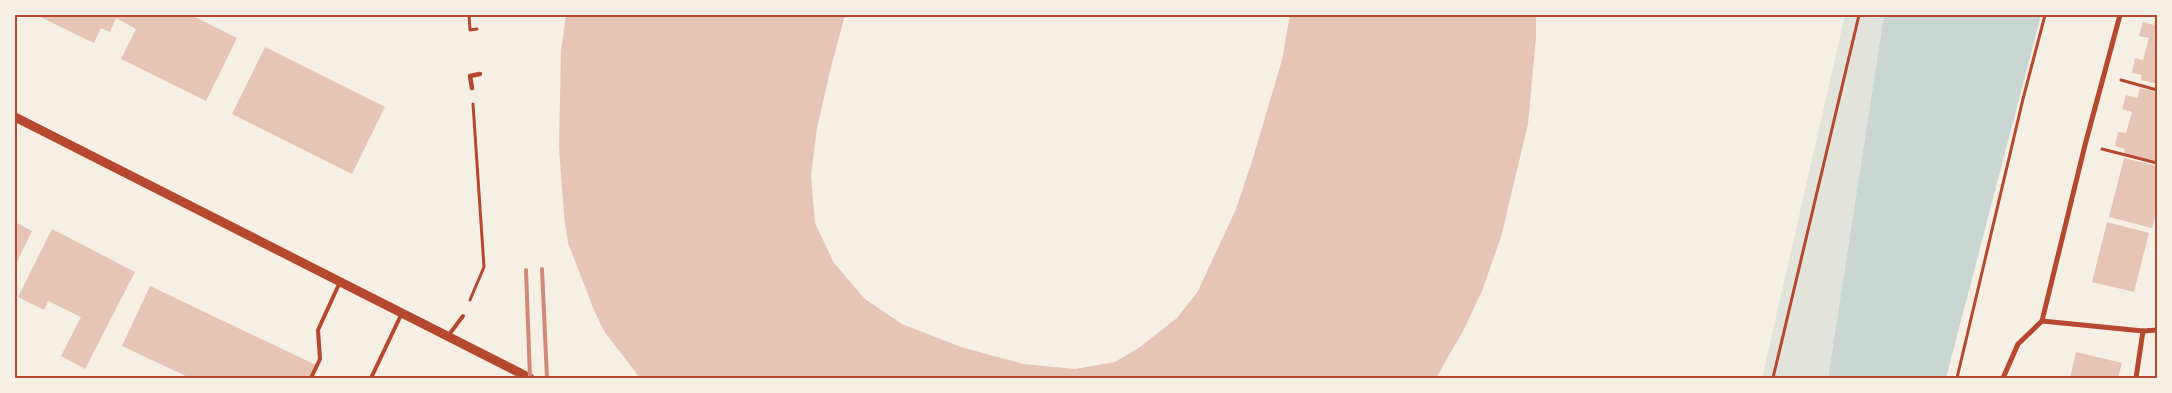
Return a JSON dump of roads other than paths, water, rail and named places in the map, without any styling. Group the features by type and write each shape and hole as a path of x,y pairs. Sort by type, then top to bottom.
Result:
{"street":[{"path":"2003,378 2018,344 2042,321 2085,145 2120,15"},
{"path":"472,88 470,76 480,74"},
{"path":"15,117 530,378"},
{"path":"2042,321 2143,331 2157,330"},
{"path":"2136,378 2143,331"}],"lane":[{"path":"311,378 320,359 318,330 340,282"},
{"path":"371,378 402,313"},
{"path":"448,336 462,316"}],"railway":[{"path":"542,269 547,378"},
{"path":"526,270 530,378"}]}
